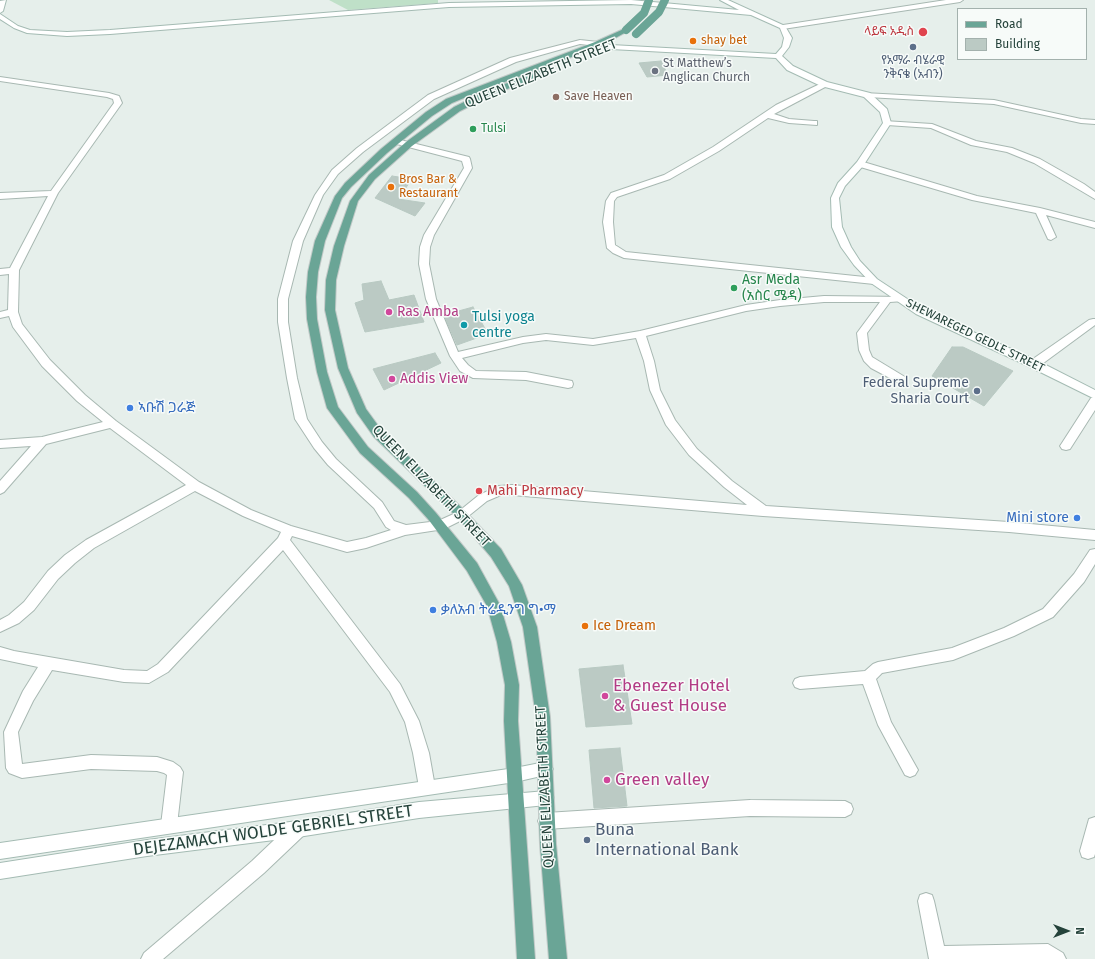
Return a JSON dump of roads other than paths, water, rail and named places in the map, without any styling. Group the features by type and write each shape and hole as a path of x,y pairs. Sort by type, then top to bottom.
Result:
{"main road":[{"name":"QUEEN ELIZABETH STREET","path":"526,959 518,848 512,721 512,686 504,642 493,605 472,567 440,526 413,495 364,450 333,408 322,372 312,319 311,297 313,272 320,241 338,198 348,185 396,141 429,114 450,101 519,73 631,32 644,13 650,0"},
{"name":"QUEEN ELIZABETH STREET","path":"558,959 546,821 542,717 530,627 516,586 496,553 462,515 378,434 361,410 343,368 330,310 331,280 339,246 354,200 372,177 409,144 458,109 487,94 611,47 659,12 664,0"}],"street":[{"path":"723,0 783,27 960,0"},
{"path":"0,11 2,1"},
{"path":"0,16 16,27 29,32 67,34 102,33 449,5 631,2 751,13"},
{"path":"778,56 785,47 788,38 783,27"},
{"path":"405,530 390,524 378,505 332,462 318,445 301,419 292,378 283,322 283,299 298,240 318,195 336,172 360,150 431,98 449,88 513,60 580,42 611,47 778,56 790,68 824,84 867,95 989,102 1081,121 1095,122"},
{"path":"0,79 70,88 109,95 116,98 118,104 54,193 14,270 13,312 17,325 46,363 81,398 112,424 195,485 247,513 285,536 347,547 373,541 405,530 440,526 462,515 483,498 499,491 512,490 763,511 1002,527 1095,535"},
{"path":"824,84 768,114 716,149 667,177 614,195 610,201 608,222 610,246 624,255 874,281"},
{"path":"867,95 884,111 887,123 932,126 974,143 1009,150 1037,161 1081,186 1095,196"},
{"path":"768,114 789,121 814,123"},
{"name":"SHEWAREGED GEDLE STREET","path":"887,123 860,164 841,185 835,198 838,227 846,247 857,263 874,281 920,312 1034,364 1095,395"},
{"path":"396,141 466,159 468,168 429,234 425,247 424,264 431,299 455,356 464,368 473,374 526,376 568,384"},
{"path":"860,164 975,198 1095,224"},
{"path":"0,196 54,193"},
{"path":"1040,211 1051,237"},
{"path":"0,272 14,270"},
{"path":"455,356 524,340 546,337 593,342 640,334 746,308 780,303 824,299 900,299"},
{"path":"887,299 862,333 864,350 868,358 875,365 901,380"},
{"path":"0,315 13,312"},
{"path":"1034,364 1093,322"},
{"path":"640,334 649,361 655,390 670,422 693,452 728,484 763,511"},
{"path":"1066,446 1095,401"},
{"path":"0,444 42,441 112,424"},
{"path":"0,489 42,441"},
{"path":"0,626 14,619 29,606 53,575 70,559 90,544 195,485"},
{"path":"0,653 124,676 149,677 162,668 285,536"},
{"path":"285,536 395,688 412,721 421,753 427,787"},
{"path":"800,683 868,677 878,668 953,654 1009,632 1048,613 1079,578 1095,554"},
{"path":"48,663 28,696 11,732 14,768 22,771 91,762 157,764 168,767 176,772 169,826"},
{"path":"868,677 885,725 910,770"},
{"name":"DEJEZAMACH WOLDE GEBRIEL STREET","path":"0,851 515,775 545,769"},
{"name":"DEJEZAMACH WOLDE GEBRIEL STREET","path":"0,871 147,848 298,830 419,810 517,802 546,798"},
{"path":"546,821 750,808 845,809"},
{"path":"1088,851 1095,825"},
{"path":"150,959 258,867 298,830"},
{"path":"926,901 937,957 1048,953 1057,959"}],"place":[{"name":"ላይፍ አዲስ","path":"923,32"},
{"name":"shay bet","path":"693,41"},
{"name":"የአማራ ብሄራዊ ንቅናቄ (አብን)","path":"913,47"},
{"name":"St Matthew’s Anglican Church","path":"655,71"},
{"name":"Save Heaven","path":"556,97"},
{"name":"Tulsi","path":"473,129"},
{"name":"Bros Bar & Restaurant","path":"391,187"},
{"name":"Asr Meda (አስር ሜዳ)","path":"734,288"},
{"name":"Ras Amba","path":"389,312"},
{"name":"Tulsi yoga centre","path":"464,325"},
{"name":"Addis View","path":"392,379"},
{"name":"Federal Supreme Sharia Court","path":"977,391"},
{"name":"ኣቡሽ ጋራጅ","path":"130,408"},
{"name":"Mahi Pharmacy","path":"479,491"},
{"name":"Mini store","path":"1077,518"},
{"name":"ቃለአብ ትሬዲንግ ግ•ማ","path":"433,610"},
{"name":"Ice Dream","path":"585,626"},
{"name":"Ebenezer Hotel & Guest House","path":"605,696"},
{"name":"Green valley","path":"607,780"},
{"name":"Buna International Bank","path":"587,840"}]}
